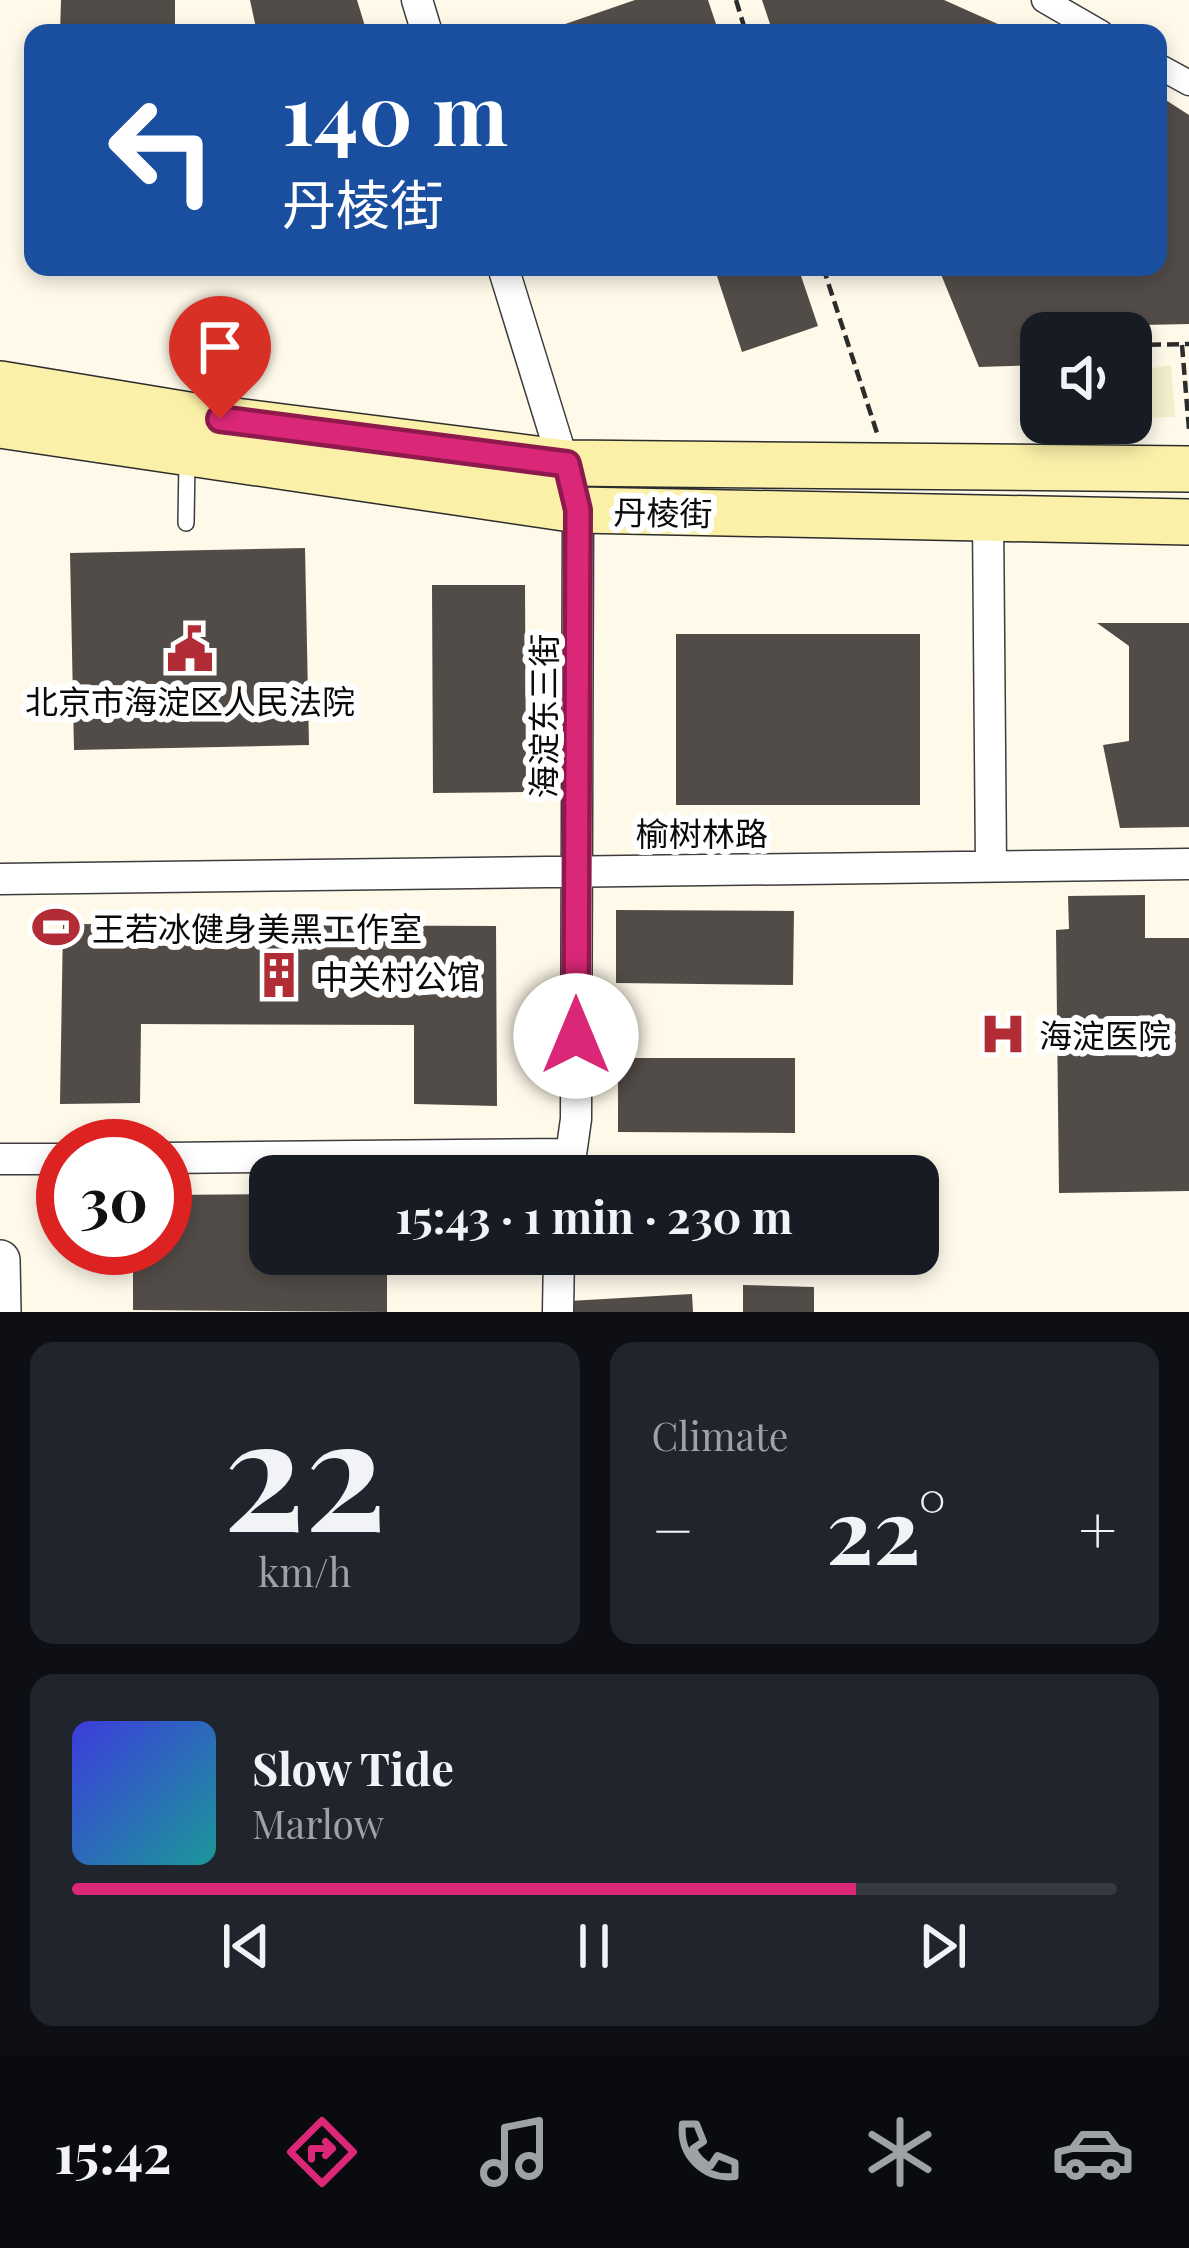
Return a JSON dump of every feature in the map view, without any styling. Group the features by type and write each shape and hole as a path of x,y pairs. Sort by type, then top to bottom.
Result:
{"main road":[{"name":"丹棱街","path":"0,384 188,433 578,510 1189,522"},
{"name":"丹棱街","path":"0,424 188,433 567,464 1189,469"}],"street":[{"path":"1044,0 1085,24"},
{"name":"海淀东三街","path":"506,276 578,510 576,1119 571,1155"},
{"path":"988,518 991,866"},
{"name":"榆树林路","path":"0,879 1189,864"},
{"path":"192,1158 249,1159"},
{"path":"0,1159 36,1159"},
{"path":"0,1260 1,1312"},
{"path":"558,1312 559,1275"}],"lane":[{"path":"186,523 188,433"}],"path":[{"path":"826,276 878,436"},
{"path":"1152,345 1185,344 1189,430"}],"shaded area":[{"path":"1171,365 1175,417 1152,418 1152,368"}],"building":[{"path":"61,0 175,0 175,24 60,24"},
{"path":"250,0 357,0 364,24 255,24"},
{"path":"635,0 708,0 716,24 565,24"},
{"path":"762,0 944,0 998,24 770,24"},
{"path":"1167,101 1189,115 1189,324 1152,325 1152,312 1020,312 1020,366 979,367 942,276 1167,276"},
{"path":"717,276 801,276 818,326 742,352"},
{"name":"北京市海淀区人民法院","path":"305,548 309,745 74,750 70,553"},
{"path":"432,585 525,585 526,792 433,793"},
{"path":"1097,623 1189,623 1189,827 1120,828 1103,745 1129,741 1129,646"},
{"path":"676,634 920,634 920,805 676,805"},
{"path":"1145,895 1145,938 1189,938 1189,1191 1059,1193 1056,930 1069,929 1068,896"},
{"path":"616,910 794,911 793,985 616,983"},
{"name":"中关村公馆","path":"63,924 496,926 497,1106 414,1104 414,1025 141,1024 140,1103 60,1104"},
{"path":"618,1058 795,1058 795,1133 618,1132"},
{"path":"249,1194 249,1275 387,1275 387,1312 133,1310 133,1275 192,1275 192,1195"},
{"path":"743,1285 814,1287 814,1312 743,1312"},
{"path":"692,1294 693,1312 569,1312 569,1301"}],"place":[{"name":"北京市海淀区人民法院","path":"190,649"},
{"name":"王若冰健身美黑工作室","path":"56,927"},
{"name":"中关村公馆","path":"279,975"},
{"name":"海淀医院","path":"1003,1034"}],"route":[{"path":"220,419 567,464 578,510 576,1036"}]}
